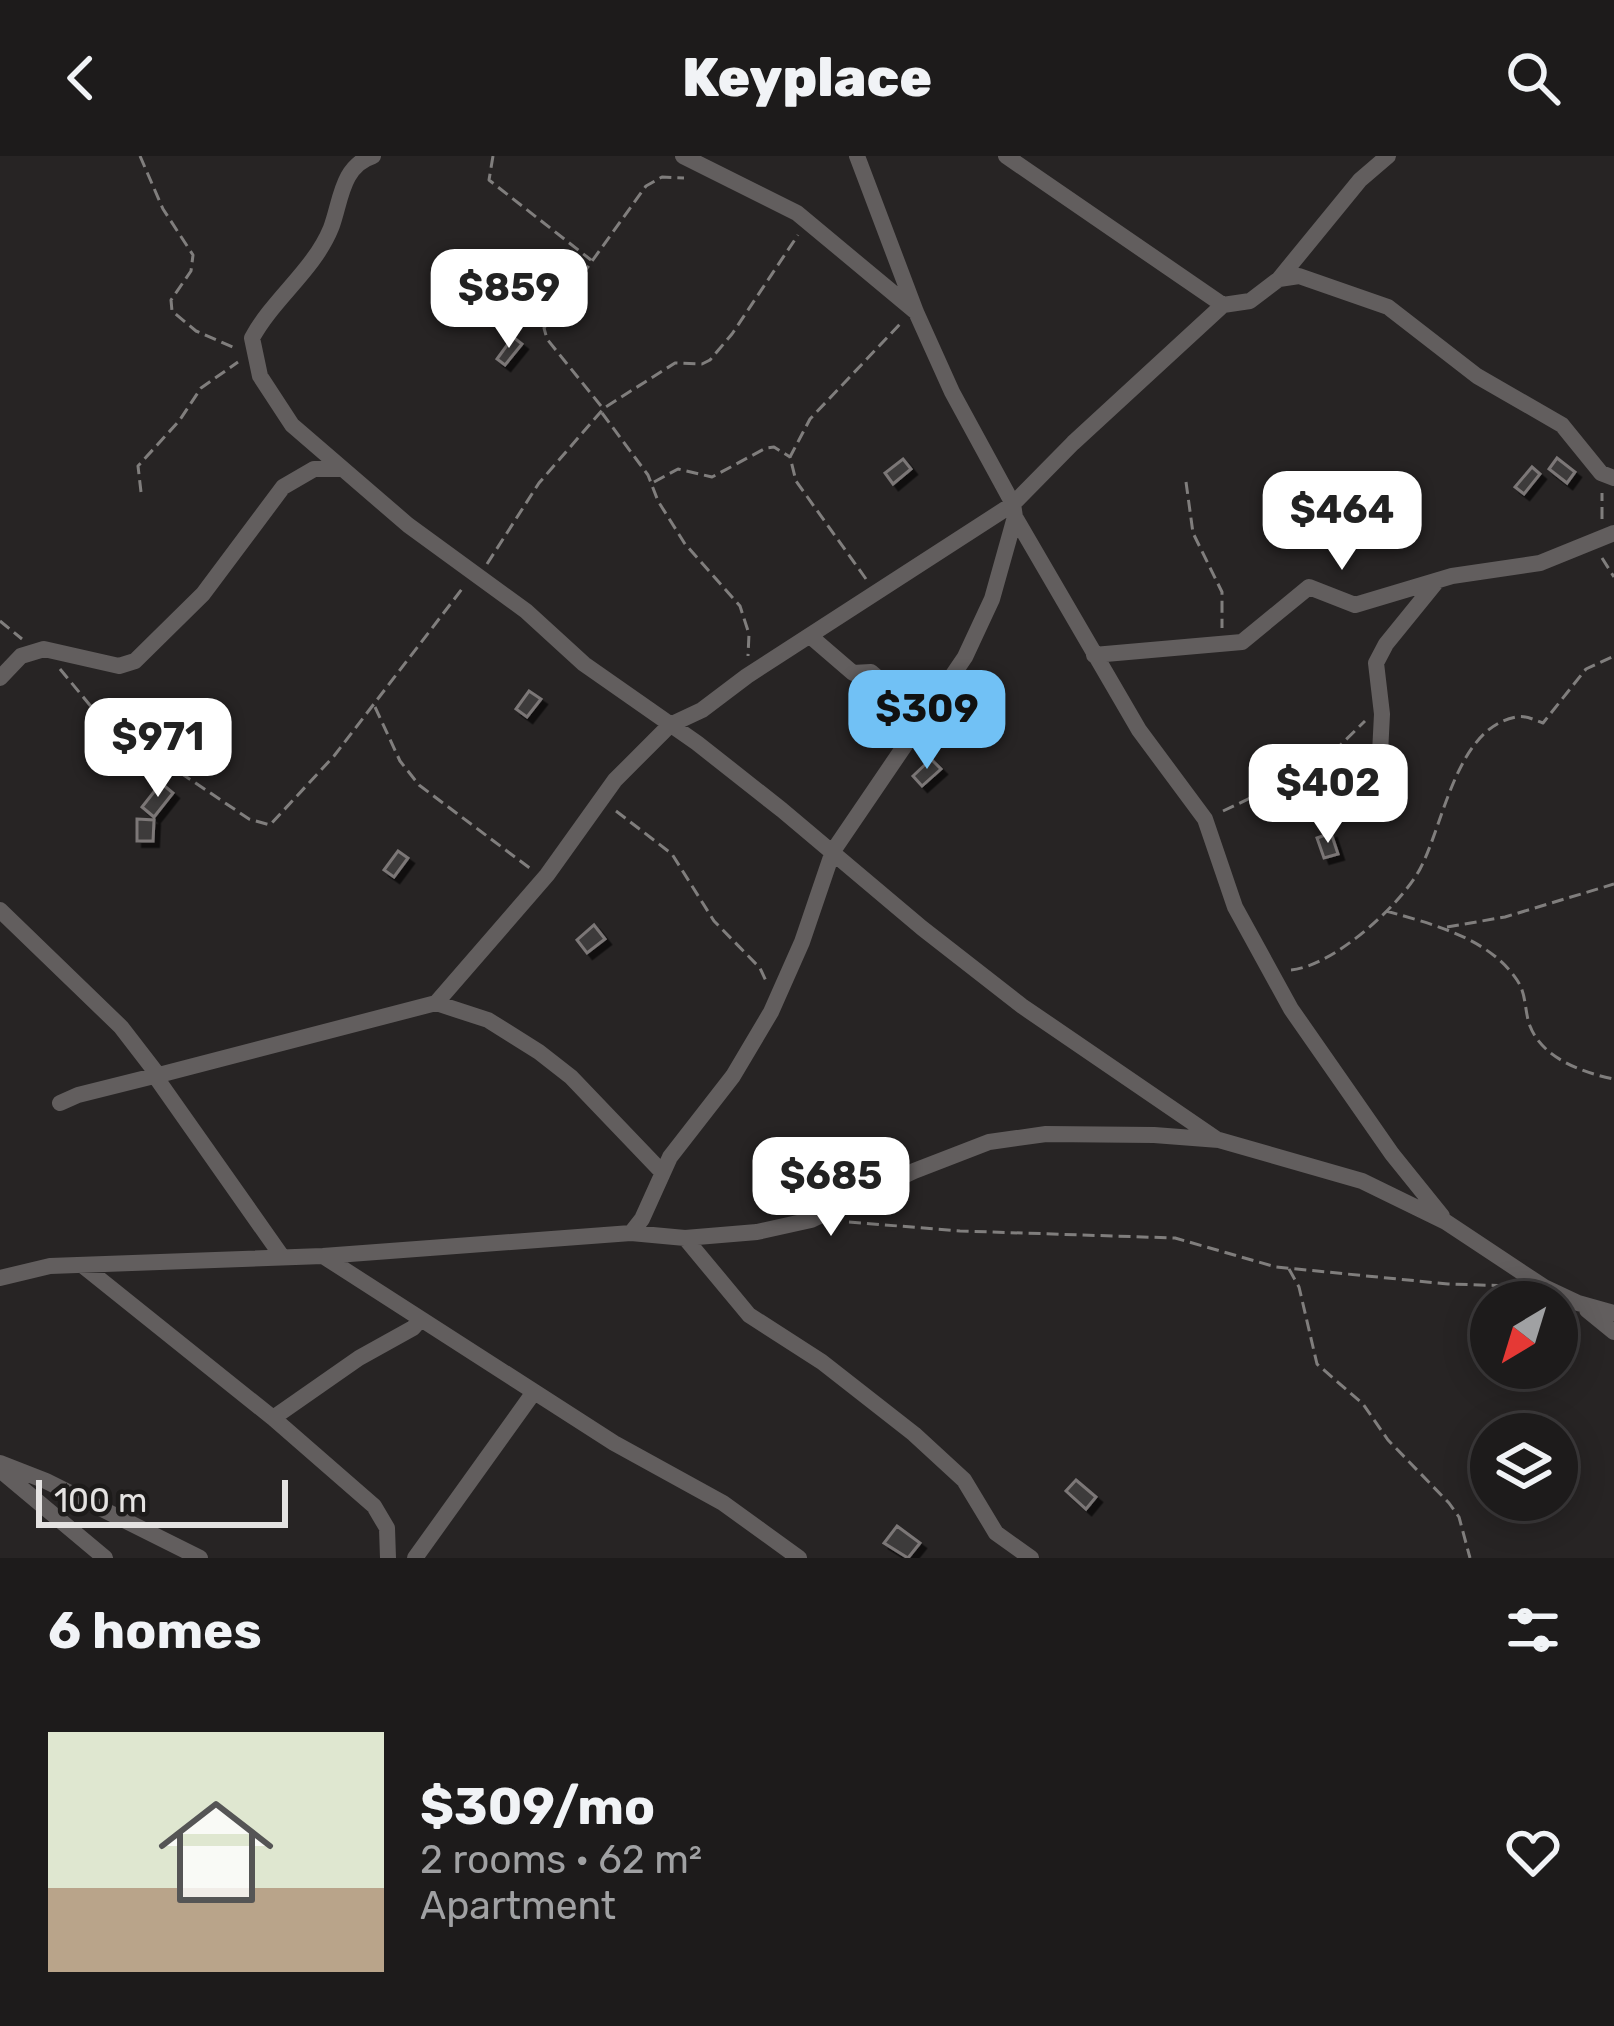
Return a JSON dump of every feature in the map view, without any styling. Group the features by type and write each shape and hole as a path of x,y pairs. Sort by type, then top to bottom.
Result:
{"street":[{"path":"373,156 363,160 342,188 332,226 321,245 255,331 251,346 260,376 292,424 408,525 833,851 1022,1006 1219,1141"},
{"path":"857,156 915,311 952,392 1094,656 1139,730 1205,819 1235,907 1291,1009 1392,1154 1446,1222"},
{"path":"1006,156 1223,305"},
{"path":"436,1004 547,875 602,797 670,725 702,710 879,590 1014,511 1223,305 1250,301 1279,279 1360,181 1388,156"},
{"path":"688,159 775,199 915,311"},
{"path":"1279,279 1317,280 1388,307 1477,376 1562,425 1608,476"},
{"path":"0,678 21,656 39,649 119,666 135,661 203,594 283,487 314,469 343,469"},
{"path":"632,1233 661,1171 733,1076 771,1012 802,943 833,851 965,657 992,599 1014,511"},
{"path":"1094,656 1242,641 1309,587 1355,605 1438,580 1540,563 1614,532"},
{"path":"1378,772 1382,714 1376,663 1438,580"},
{"path":"810,636 853,674 871,672 926,718"},
{"path":"2,915 109,1014 281,1255"},
{"path":"60,1103 436,1004 488,1020 572,1077 661,1171"},
{"path":"0,1278 50,1266 323,1256 632,1233 685,1238 757,1232 811,1220 989,1142 1015,1137 1154,1135 1219,1141 1362,1181 1446,1222 1535,1281"},
{"path":"685,1238 748,1315 822,1362 914,1434 964,1480 996,1533 1031,1558"},
{"path":"323,1256 662,1472 723,1503 799,1558"},
{"path":"82,1265 374,1506 390,1538 388,1558"},
{"path":"1578,1303 1614,1313"},
{"path":"1578,1303 1614,1332"},
{"path":"273,1418 421,1319"},
{"path":"415,1558 534,1392"},
{"path":"0,1467 105,1558"},
{"path":"0,1467 46,1481 200,1558"}],"path":[{"path":"140,156 163,209 193,255 191,271 171,300 172,310 196,331 244,352 233,368 201,388 144,459 139,466 141,492"},
{"path":"493,156 489,179 594,262"},
{"path":"688,159 690,173 682,178 662,177 646,186 544,328 547,339 652,483 685,544 740,606 749,634 747,676"},
{"path":"0,621 39,649 118,739 154,755 210,796 262,825 278,820 476,573 538,482 602,410 675,363 710,360 796,243 804,219"},
{"path":"879,590 834,539 794,478 790,458 810,418 915,311"},
{"path":"652,483 677,469 712,477 766,448 774,447 790,458"},
{"path":"1608,476 1600,529 1591,539 1614,577"},
{"path":"1186,482 1193,533 1222,592 1217,646"},
{"path":"1271,972 1307,969 1332,956 1386,911 1419,873 1457,775 1482,736 1496,724 1518,716 1543,723 1586,669 1614,656"},
{"path":"374,705 400,761 419,785 509,857 547,875"},
{"path":"1205,819 1320,765 1367,718"},
{"path":"602,797 672,854 723,934 760,968 771,1012"},
{"path":"1445,928 1492,920 1614,884"},
{"path":"1386,911 1445,928 1482,949 1516,977 1525,994 1530,1028 1547,1049 1568,1064 1614,1079"},
{"path":"811,1220 960,1231 1175,1238 1289,1269 1470,1285"},
{"path":"1289,1269 1299,1286 1317,1364 1363,1404 1388,1440 1449,1503 1459,1517 1470,1558"}],"building":[{"path":"513,337 522,344 505,365 497,359"},
{"path":"1557,458 1575,472 1567,483 1549,469"},
{"path":"903,459 911,469 893,484 885,473"},
{"path":"1532,467 1540,474 1524,494 1515,487"},
{"path":"529,691 541,699 527,717 516,709"},
{"path":"931,759 941,769 922,786 913,776"},
{"path":"161,783 173,793 154,817 142,807"},
{"path":"137,819 154,820 153,841 137,841"},
{"path":"1331,833 1338,854 1324,858 1317,838"},
{"path":"398,851 408,858 394,877 384,870"},
{"path":"594,925 605,939 587,953 577,940"},
{"path":"1076,1480 1096,1497 1086,1509 1066,1491"},
{"path":"897,1526 920,1543 908,1558 884,1543"}]}
